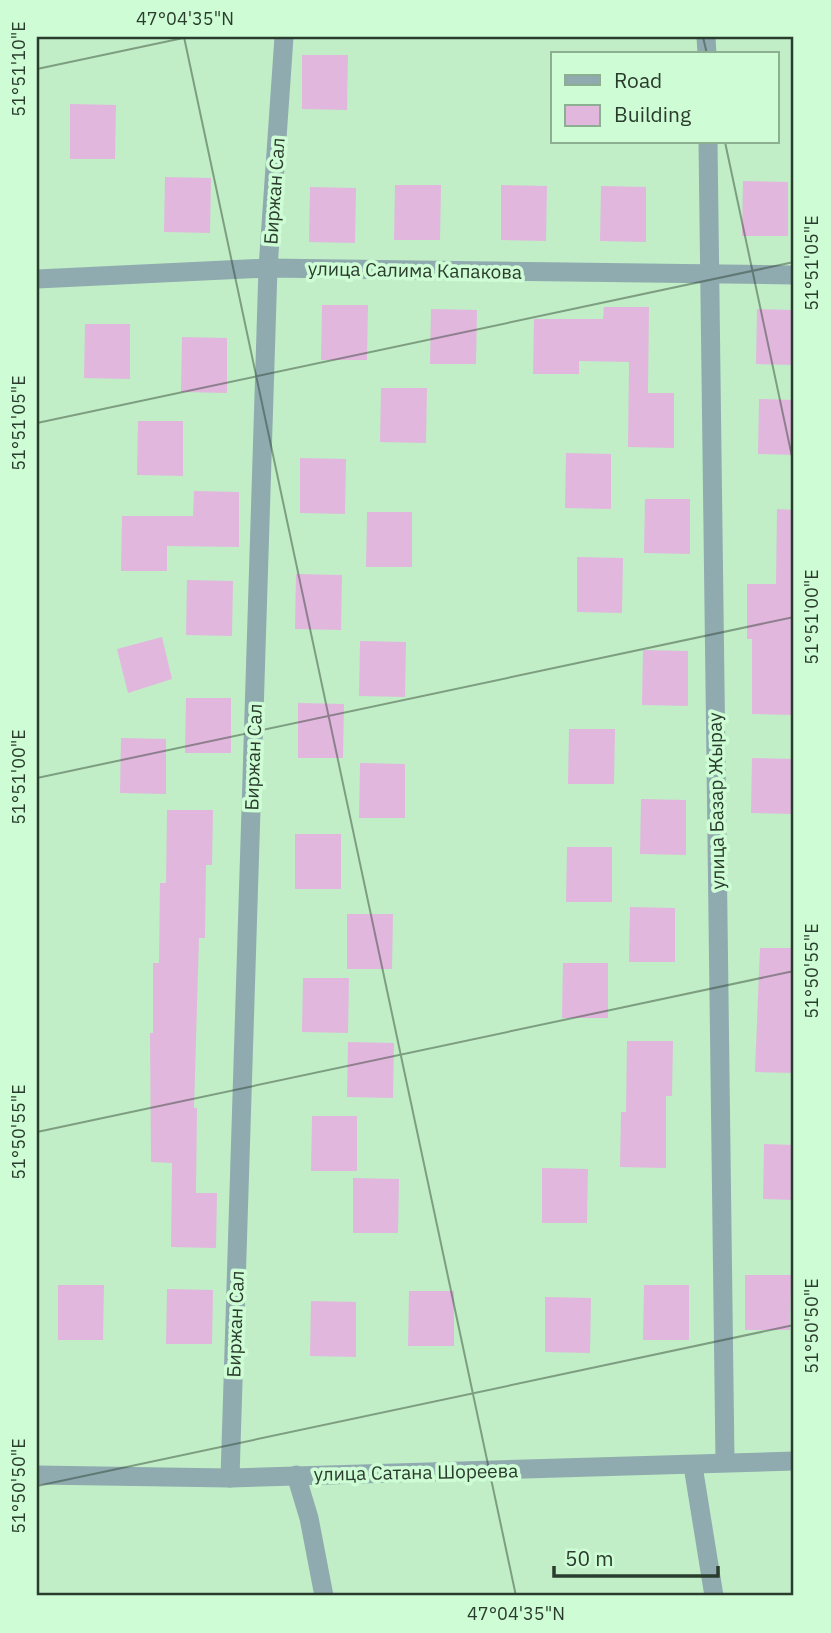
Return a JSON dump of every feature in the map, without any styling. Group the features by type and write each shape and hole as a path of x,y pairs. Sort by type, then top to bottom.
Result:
{"street":[{"name":"Биржан Сал","path":"230,1478 268,268 284,37"},
{"name":"улица Базар Жырау","path":"708,144 725,1461"},
{"name":"улица Салима Капакова","path":"37,279 268,268 794,275"},
{"name":"улица Сатана Шореева","path":"37,1475 230,1478 794,1461"},
{"path":"693,1466 714,1596"},
{"path":"296,1475 309,1518 324,1596"}],"building":[{"path":"302,55 348,55 347,110 302,109"},
{"path":"70,104 116,105 115,159 70,159"},
{"path":"165,177 211,178 210,233 164,232"},
{"path":"743,181 788,182 788,236 742,236"},
{"path":"395,185 441,185 440,240 394,240"},
{"path":"501,185 547,186 546,241 501,240"},
{"path":"601,186 646,187 646,242 600,241"},
{"path":"310,187 356,188 355,243 309,242"},
{"path":"322,305 368,305 367,360 321,360"},
{"path":"604,307 649,307 648,393 674,393 674,448 628,447 629,362 579,361 579,374 533,374 534,319 603,319"},
{"path":"431,309 477,310 476,364 430,364"},
{"path":"757,309 794,310 794,365 756,364"},
{"path":"85,324 130,324 130,379 84,378"},
{"path":"182,337 227,338 227,393 181,392"},
{"path":"381,388 427,388 426,443 380,442"},
{"path":"759,399 794,400 794,455 758,454"},
{"path":"138,421 183,421 183,476 137,475"},
{"path":"566,453 611,454 611,509 565,508"},
{"path":"300,458 346,459 345,514 300,513"},
{"path":"194,491 239,492 239,547 167,546 167,571 121,571 122,516 193,516"},
{"path":"645,499 690,499 690,554 644,553"},
{"path":"777,509 794,510 794,715 752,714 752,639 747,639 747,584 776,584"},
{"path":"367,512 412,512 412,567 366,567"},
{"path":"577,557 623,558 622,613 577,612"},
{"path":"296,574 342,575 341,630 295,629"},
{"path":"187,580 233,581 232,636 186,635"},
{"path":"162,637 172,679 128,693 117,649"},
{"path":"360,641 406,642 405,697 359,696"},
{"path":"643,650 688,651 688,706 642,705"},
{"path":"186,698 231,698 231,753 185,753"},
{"path":"298,703 344,704 343,758 298,758"},
{"path":"569,729 615,729 614,784 568,784"},
{"path":"121,738 166,739 166,794 120,793"},
{"path":"752,758 794,759 794,814 751,813"},
{"path":"360,763 405,764 405,818 359,818"},
{"path":"641,799 686,800 686,855 640,854"},
{"path":"167,810 213,810 212,865 206,865 205,938 199,938 194,1108 197,1108 196,1193 217,1193 216,1248 171,1247 172,1163 151,1162 150,1033 153,1033 153,963 159,963 160,883 166,883"},
{"path":"295,834 341,834 341,889 295,889"},
{"path":"567,847 612,847 612,902 566,902"},
{"path":"630,907 675,908 675,962 629,962"},
{"path":"347,914 393,914 392,969 347,969"},
{"path":"760,948 794,948 794,1073 755,1072"},
{"path":"563,963 608,963 608,1018 562,1018"},
{"path":"303,978 349,978 348,1033 302,1032"},
{"path":"627,1041 673,1041 672,1096 666,1096 666,1168 620,1167 621,1112 626,1112"},
{"path":"348,1042 394,1043 393,1098 347,1097"},
{"path":"312,1116 357,1116 357,1171 311,1171"},
{"path":"764,1144 794,1145 794,1200 763,1199"},
{"path":"542,1168 588,1169 587,1223 542,1223"},
{"path":"353,1178 399,1179 398,1233 353,1233"},
{"path":"745,1275 791,1275 790,1330 745,1330"},
{"path":"58,1285 104,1285 103,1340 58,1340"},
{"path":"644,1285 689,1285 689,1340 643,1340"},
{"path":"167,1289 213,1290 212,1344 166,1344"},
{"path":"409,1291 454,1291 454,1346 408,1346"},
{"path":"545,1297 591,1298 590,1353 545,1352"},
{"path":"311,1301 356,1302 356,1357 310,1356"}]}
